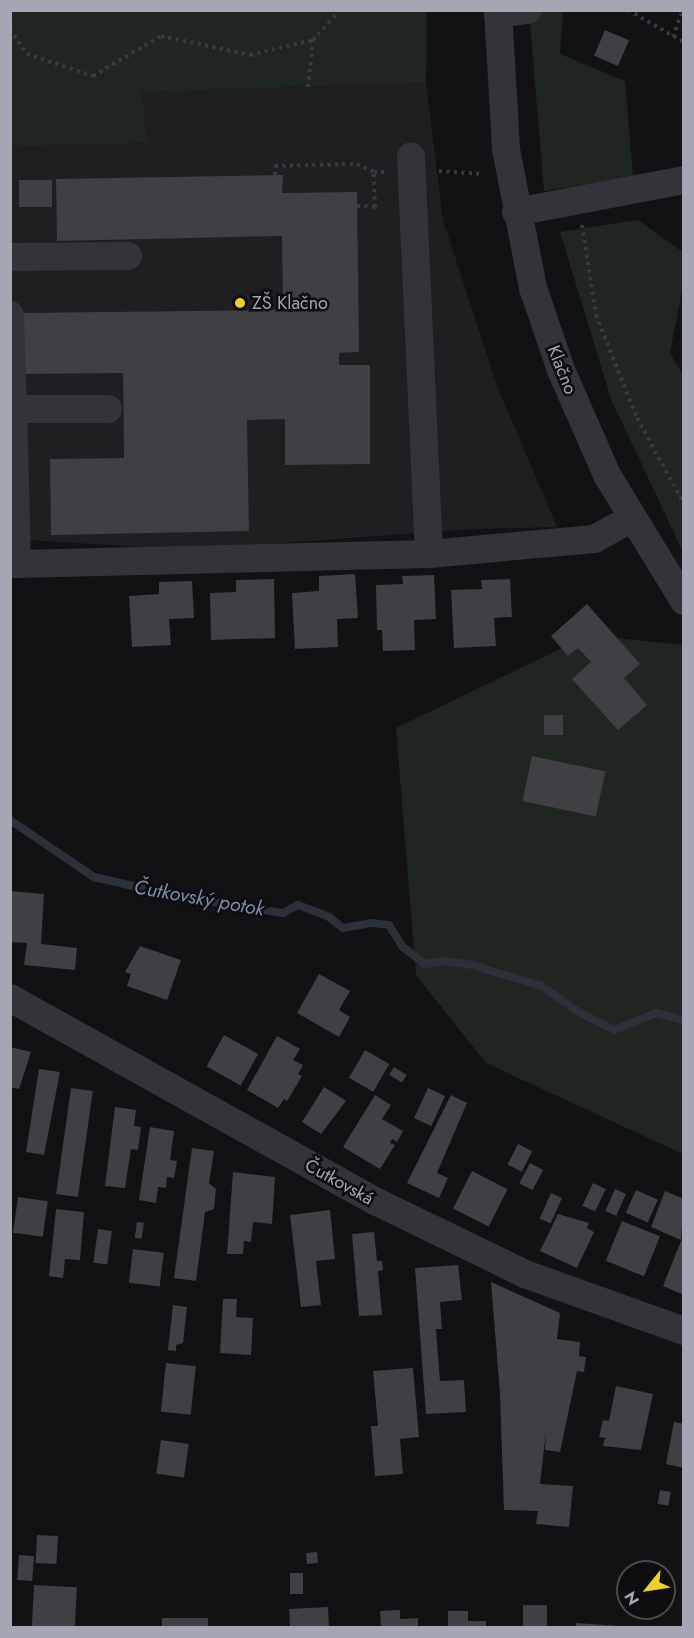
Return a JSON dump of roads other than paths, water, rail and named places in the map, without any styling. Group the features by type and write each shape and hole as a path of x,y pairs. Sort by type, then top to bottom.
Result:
{"street":[{"name":"Klačno","path":"528,10 498,12 510,179 533,288 561,370 631,519 684,601"},
{"path":"412,163 429,554"},
{"path":"516,212 579,202 684,180"},
{"path":"10,257 128,256"},
{"path":"10,315 17,564 429,554 594,539 631,519"},
{"path":"13,409 108,409"},
{"name":"Čutkovská","path":"10,998 376,1202 525,1274 684,1331"}],"waterway":[{"name":"Čutkovský potok","path":"10,820 94,877 177,896 283,913 298,905 329,917 343,928 371,923 389,925 403,947 425,964 443,961 472,965 542,986 575,1010 614,1030 656,1013 684,1020"}],"place":[{"name":"ZŠ Klačno","path":"240,303"}]}
